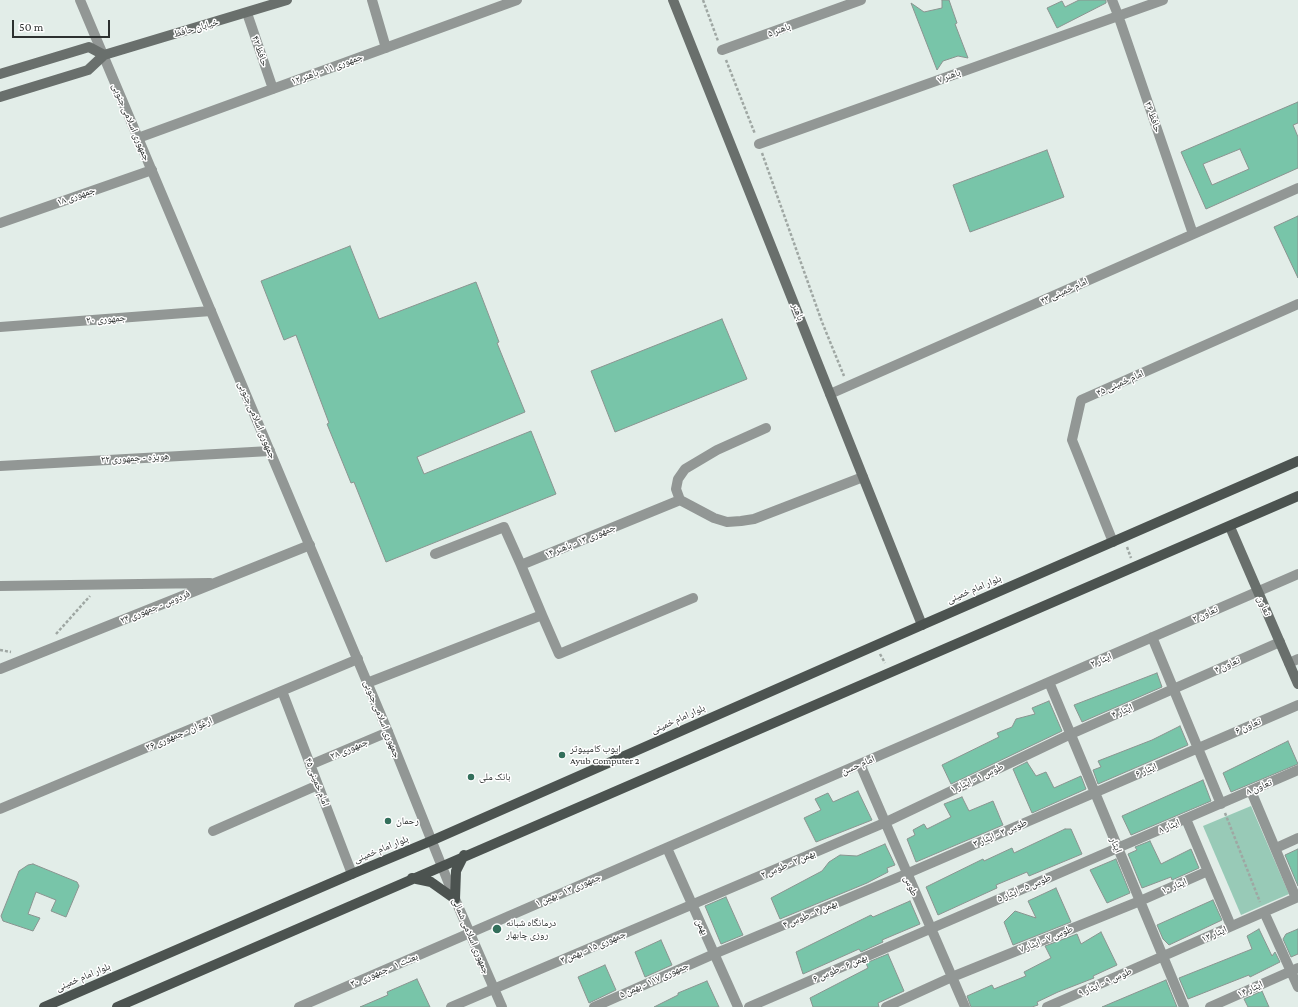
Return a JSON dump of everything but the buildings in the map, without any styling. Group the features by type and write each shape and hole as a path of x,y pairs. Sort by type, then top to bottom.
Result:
{"main road":[{"name":"خیابان حافظ","path":"0,97 88,70 104,55 287,0"},
{"name":"باهنر","path":"673,0 922,625"},
{"path":"0,74 89,47 104,55"},
{"name":"بلوار امام خمینی","path":"44,1007 431,841 1298,461"},
{"path":"117,1007 464,855 1230,527 1298,496"},
{"name":"تعاون","path":"1230,527 1280,642 1293,661 1298,684"},
{"path":"455,900 456,871 464,855"},
{"path":"412,878 431,882 455,900"}],"street":[{"name":"جمهوری اسلامی جنوبی","path":"80,0 358,660 441,865"},
{"path":"372,0 386,48"},
{"name":"جمهوری ۱۱ - باهنر ۱۲","path":"138,138 386,48 502,2 517,0"},
{"name":"باهنر ۵","path":"722,50 861,0"},
{"name":"حافظ ۳۶","path":"1112,0 1193,234"},
{"name":"باهنر ۷","path":"759,144 1163,0"},
{"name":"حافظ ۴۲","path":"247,13 273,89"},
{"name":"جمهوری ۱۸","path":"0,223 152,170"},
{"name":"امام خمینی ۴۳","path":"830,394 1298,188"},
{"name":"امام خمینی ۴۵","path":"1112,542 1072,440 1081,400 1298,304"},
{"name":"جمهوری ۲۰","path":"0,327 211,311"},
{"path":"766,428 717,450 685,469 678,479 676,489 680,500 714,518 727,522 741,521 754,519 863,476"},
{"name":"هویزه - جمهوری ۲۲","path":"0,466 270,451"},
{"name":"جمهوری ۱۳ - باهنر ۱۴","path":"521,565 680,500"},
{"path":"435,554 504,526 559,654 693,598"},
{"name":"فردوس - جمهوری ۲۴","path":"0,669 310,545"},
{"name":"تعاون ۲","path":"1152,637 1298,574"},
{"path":"0,586 216,583"},
{"path":"367,683 542,615"},
{"path":"1152,637 1221,804"},
{"name":"ایثار ۲","path":"1049,682 1152,637"},
{"name":"تعاون ۴","path":"1174,689 1280,642"},
{"name":"ارغوان - جمهوری ۲۶","path":"0,809 358,660"},
{"name":"ایثار","path":"1049,682 1184,1007"},
{"name":"امام حسن","path":"667,848 1049,682"},
{"name":"ایثار ۴","path":"1071,734 1174,689"},
{"name":"امام خمینی ۴۵","path":"282,691 352,874"},
{"name":"تعاون ۶","path":"1198,748 1298,705"},
{"name":"جمهوری ۲۸","path":"310,765 388,732"},
{"name":"طوس ۱ - ایثار ۱","path":"884,823 1071,734"},
{"name":"ایثار ۶","path":"1095,792 1198,748"},
{"name":"طوس","path":"860,764 906,874 965,1007"},
{"name":"تعاون ۸","path":"1221,804 1298,770"},
{"path":"213,831 318,785"},
{"path":"1251,791 1297,897"},
{"name":"طوس ۳ - ایثار ۳","path":"906,874 1095,792"},
{"name":"ایثار ۸","path":"1118,848 1221,804"},
{"path":"1186,819 1231,926"},
{"name":"بهمن ۲ - طوس ۲","path":"692,906 884,823"},
{"path":"1276,848 1298,838"},
{"name":"بهمن","path":"667,848 738,1007"},
{"name":"جمهوری ۱۳ - بهمن ۱","path":"470,933 667,848"},
{"name":"طوس ۵ - ایثار ۵","path":"930,929 1118,848"},
{"name":"جمهوری اسلامی شمالی","path":"441,865 502,1007"},
{"name":"ایثار ۱۰","path":"1140,901 1208,871"},
{"name":"بهمن ۴ - طوس ۴","path":"714,954 906,874"},
{"name":"ایثار ۱۲","path":"1163,956 1297,897"},
{"name":"طوس ۷ - ایثار ۷","path":"886,1007 952,977 1140,901"},
{"name":"جمهوری ۱۵ - بهمن ۳","path":"451,1007 692,906"},
{"path":"1264,912 1294,969 1298,987"},
{"name":"بهمن ۶ - طوس ۶","path":"749,1007 930,929"},
{"name":"بعثت ۱ - جمهوری ۳۰","path":"298,1007 470,933"},
{"name":"جمهوری ۱۱۷ - بهمن ۵","path":"594,1007 714,954"},
{"name":"طوس ۹ - ایثار ۹","path":"1047,1007 1163,956"},
{"name":"ایثار ۱۴","path":"1210,1007 1294,969"}],"path":[{"path":"703,0 759,144 768,174 848,386"},
{"path":"1123,538 1135,567"},
{"path":"50,638 56,634 99,585"},
{"path":"876,645 890,673"},
{"path":"0,650 13,652"},
{"path":"1221,804 1264,912"}],"green space":[{"path":"1251,806 1289,894 1241,915 1203,826"}],"place":[{"name":"ایوب کامپیوتر Ayub Computer 2","path":"562,755"},
{"name":"بانک ملی","path":"471,777"},
{"name":"رحمان","path":"388,821"},
{"name":"درمانگاه شبانه روزی چابهار","path":"497,929"}]}
